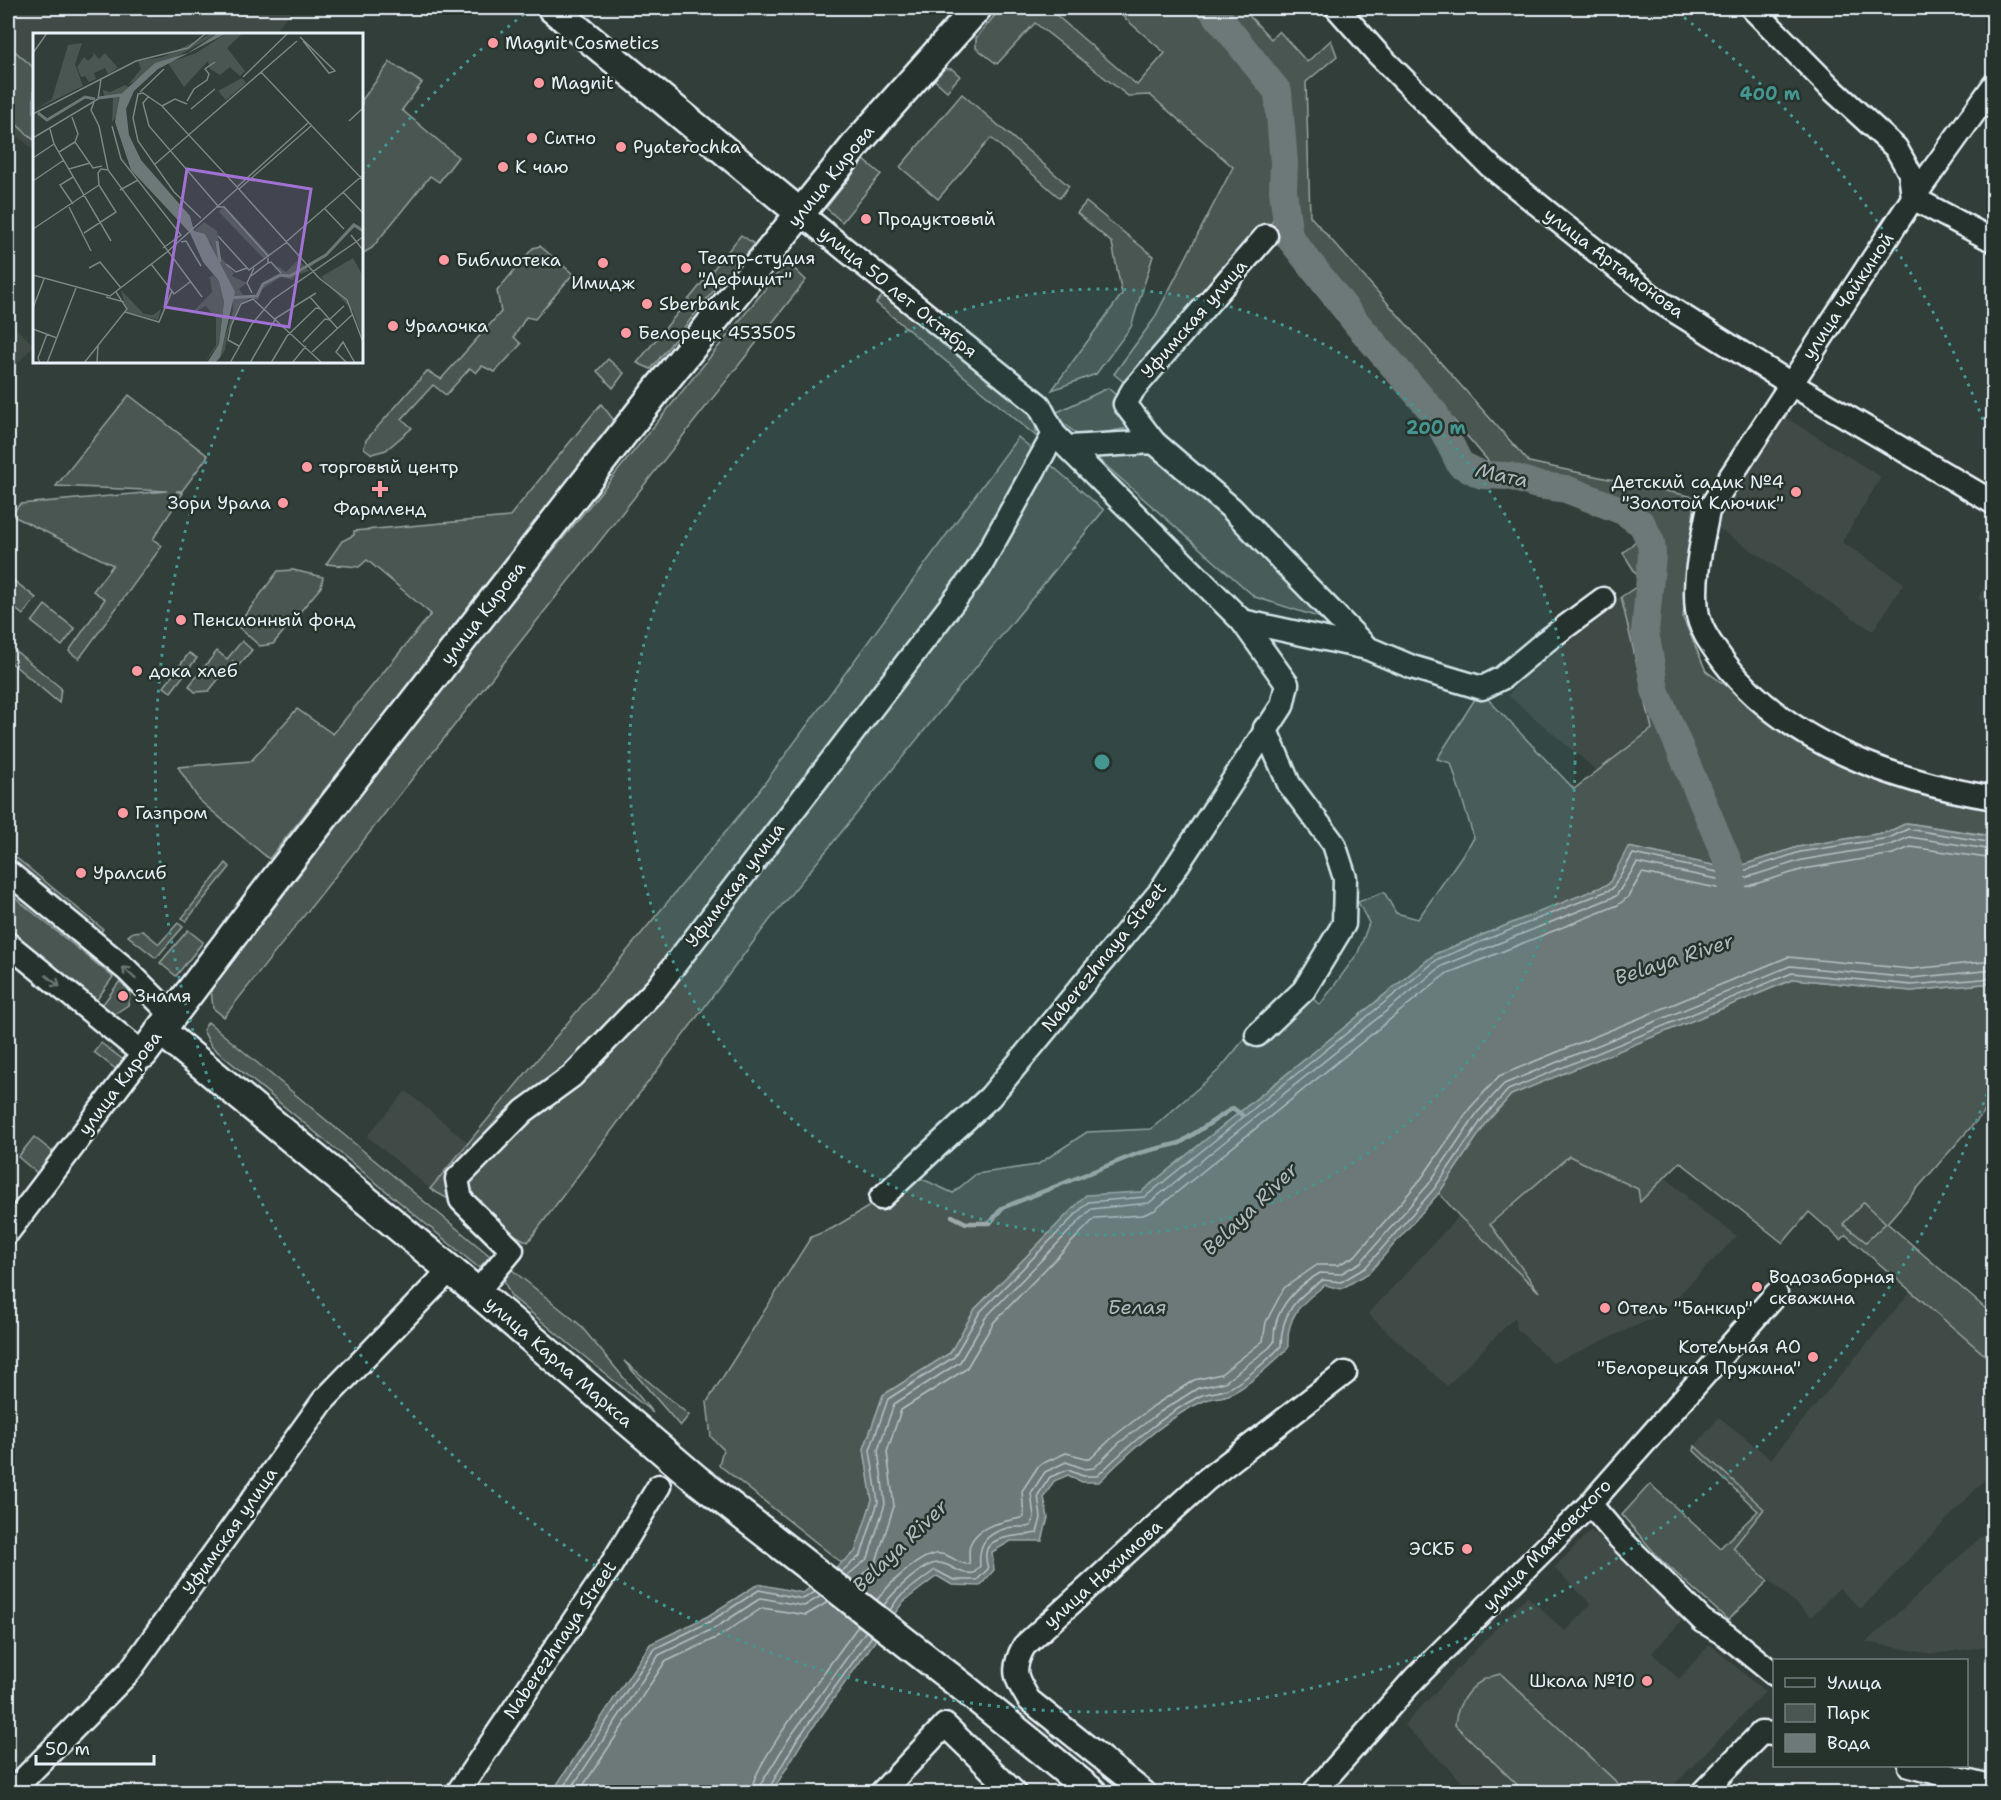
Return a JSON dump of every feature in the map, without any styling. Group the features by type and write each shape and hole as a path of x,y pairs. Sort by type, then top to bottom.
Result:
{"main road":[{"name":"улица 50 лет Октября","path":"552,8 800,213"},
{"name":"улица Кирова","path":"143,1054 658,389 858,142 976,8"},
{"name":"улица Карла Маркса","path":"166,1022 450,1270 696,1479 963,1687 1092,1792"}],"street":[{"name":"улица Артамонова","path":"1338,8 1377,53 1490,166 1657,300 1791,384 1994,503"},
{"path":"1752,8 1833,90 1896,148 1910,173 1913,198 1994,241"},
{"name":"улица Чайкиной","path":"1994,85 1913,198 1708,511 1697,569 1697,611 1709,642 1736,677 1758,700 1794,727 1864,761 1949,791 1994,798"},
{"name":"улица 50 лет Октября","path":"800,213 1039,405 1062,441 1242,621 1287,684"},
{"name":"Уфимская улица","path":"1154,442 1125,404 1133,390 1266,236"},
{"path":"1062,441 1154,442 1231,508 1366,648"},
{"name":"Уфимская улица","path":"477,1292 512,1250 461,1200 457,1179 524,1111 572,1076 657,988 980,567 1062,441"},
{"path":"1242,621 1366,648 1412,668 1482,688 1502,678 1546,641 1603,599"},
{"name":"Naberezhnaya Street","path":"881,1198 990,1097 1159,893 1265,728 1282,706 1287,684"},
{"path":"1257,1035 1304,990 1344,924 1345,878 1334,844 1289,784 1265,728"},
{"name":"улица Карла Маркса","path":"8,872 127,970 166,1022"},
{"path":"8,944 143,1054"},
{"name":"улица Кирова","path":"8,1232 143,1054"},
{"name":"Уфимская улица","path":"11,1792 129,1672 323,1401 450,1270"},
{"name":"улица Маяковского","path":"1314,1792 1415,1678 1590,1504 1776,1294"},
{"name":"улица Нахимова","path":"1144,1792 1029,1700 1018,1682 1014,1664 1024,1646 1206,1480 1345,1373"},
{"name":"Naberezhnaya Street","path":"458,1792 608,1570 659,1486"},
{"path":"1590,1504 1618,1537 1703,1621 1726,1635 1773,1673"},
{"path":"882,1792 945,1725 1014,1792"},
{"path":"1703,1792 1770,1729"},
{"path":"1914,1767 1994,1786"}],"shaded area":[{"path":"8,8 294,8 273,33 33,33 33,149 8,128"},
{"path":"8,321 33,346 8,375"},
{"path":"1785,417 1881,477 1842,542 1904,583 1873,631 1715,526"},
{"path":"1993,567 1993,605 1978,599"},
{"path":"1621,597 1652,729 1597,771 1508,695 1531,670 1587,618"},
{"path":"406,1091 472,1146 430,1189 367,1136"},
{"path":"1569,1156 1638,1189 1640,1201 1665,1177 1687,1196 1687,1199 1737,1236 1658,1316 1553,1363 1517,1329 1515,1317 1447,1386 1368,1314 1459,1216 1536,1289 1490,1225"},
{"path":"1864,1202 1887,1223 1866,1243 1843,1224"},
{"path":"1911,1291 1993,1362 1993,1466 1981,1484 1861,1609 1839,1588 1811,1617 1733,1548 1764,1509 1695,1446 1719,1417 1771,1459"},
{"path":"1993,1526 1993,1646 1933,1654 1866,1642"},
{"path":"1591,1530 1683,1619 1652,1653 1679,1679 1710,1644 1765,1692 1667,1792 1473,1792 1404,1725 1527,1596 1565,1631 1591,1604 1554,1568"}],"green space":[{"path":"1001,8 1061,8 1056,15 1137,85 1165,53 1113,8 1242,8 1271,39 1279,31 1307,62 1331,40 1337,56 1306,82 1310,216 1529,462 1699,498 1694,508 1683,618 1706,671 1789,731 1993,807 1993,836 1907,823 1888,832 1798,847 1731,869 1629,847 1609,884 1435,954 1141,1192 1086,1196 975,1309 950,1353 883,1395 864,1449 872,1500 856,1552 842,1563 719,1465 723,1449 711,1437 707,1402 811,1237 833,1228 918,1177 953,1193 976,1174 1037,1165 1087,1132 1151,1129 1219,1070 1242,1042 1273,1013 1297,985 1320,1005 1358,953 1369,923 1358,902 1384,892 1396,913 1418,919 1474,838 1451,763 1437,759 1480,691 1574,789 1652,729 1621,597 1642,583 1623,553 1642,535 1625,517 1506,482 1297,236 1275,214 1266,236 1133,390 1114,374 1154,319 1233,167 1150,95 1128,96 1035,23 997,64 976,48 976,38"},
{"path":"8,45 33,67 33,139 8,117"},
{"path":"390,62 422,83 402,110 458,157 439,182 430,176 372,248 363,253 363,99"},
{"path":"937,68 952,69 960,76 947,91 929,75"},
{"path":"962,94 1069,186 1060,198 991,138 938,199 900,167"},
{"path":"864,160 881,174 842,222 826,208"},
{"path":"1086,202 1153,256 1131,327 1096,374 1052,390 1122,294 1112,243 1077,213"},
{"path":"741,235 760,248 752,259 738,260 651,369 637,363"},
{"path":"540,246 573,274 535,319 526,317 514,337 521,344 495,372 482,366 476,373 470,368 446,395 433,385 402,419 412,428 386,450 372,454 364,448 366,440 427,371 441,379 501,312 497,291 533,248"},
{"path":"787,262 806,280 224,1017 213,1008 211,989 488,631"},
{"path":"885,293 1033,411 1037,437 876,303"},
{"path":"608,359 624,373 613,388 597,371"},
{"path":"1108,388 1150,424 1080,437 1053,414"},
{"path":"129,395 208,456 182,491 176,491 183,493 153,539 162,546 79,659 69,651 105,599 93,591 113,565 11,515 20,504 167,491 56,486"},
{"path":"601,404 617,424 269,859 199,800 178,767 251,761 297,709 333,734 431,614 367,560 359,567 326,564 342,541 354,535 354,531 509,517"},
{"path":"1018,437 1104,510 769,921 528,1242 430,1189 756,795"},
{"path":"1165,442 1349,627 1255,597 1095,456"},
{"path":"293,570 323,577 321,587 273,644 260,646 237,626 278,571"},
{"path":"8,579 13,580 36,598 23,615 8,603"},
{"path":"45,605 75,629 62,646 32,622"},
{"path":"242,641 252,650 239,665 233,661 209,691 195,692 189,686 217,651 227,659"},
{"path":"8,645 61,688 59,703 8,660"},
{"path":"189,653 197,658 171,692 164,687"},
{"path":"8,851 103,929 99,934 8,859"},
{"path":"226,863 230,867 186,921 182,918"},
{"path":"8,892 113,977 96,1001 8,930"},
{"path":"178,923 183,927 156,958 128,936 133,932 143,931 159,944"},
{"path":"188,930 203,942 176,976 160,963"},
{"path":"1794,979 1911,991 1993,983 1993,1102 1887,1223 1993,1315 1993,1362 1846,1235 1841,1240 1809,1212 1783,1243 1680,1162 1640,1202 1638,1189 1569,1156 1490,1224 1539,1292 1459,1216 1439,1193 1487,1122 1511,1095","holes":["1864,1202 1886,1223 1866,1242 1843,1224"]},
{"path":"120,981 128,989 129,1001 128,1005 113,1015 100,1008"},
{"path":"208,1022 490,1256 479,1268 211,1046 203,1030"},
{"path":"101,1043 125,1061 117,1070 94,1052"},
{"path":"34,1137 54,1153 37,1173 18,1157"},
{"path":"511,1269 579,1324 653,1413 511,1296 504,1281"},
{"path":"624,1361 689,1415 680,1426"},
{"path":"1695,1446 1764,1509 1733,1548 1768,1581 1728,1620 1659,1558 1622,1515 1650,1484 1720,1548 1758,1511 1694,1451"},
{"path":"1501,1674 1622,1787 1621,1792 1525,1792 1455,1725 1459,1707 1469,1691 1483,1680"}],"water":[{"name":"Белая","path":"1907,823 1993,837 1993,983 1911,991 1794,979 1511,1095 1487,1122 1439,1193 1369,1273 1341,1289 1325,1285 1302,1304 1292,1319 1288,1348 1261,1373 1231,1394 1207,1400 1176,1416 1135,1448 1099,1482 1082,1482 1068,1475 1054,1481 1044,1497 1048,1518 1042,1541 1011,1541 992,1552 994,1570 980,1586 952,1585 937,1576 903,1602 801,1744 772,1792 552,1792 650,1644 708,1616 758,1584 803,1593 855,1552 872,1500 864,1449 883,1395 950,1353 975,1309 1086,1195 1141,1192 1435,954 1609,884 1628,847 1731,869 1798,847 1888,832"}],"waterway":[{"name":"Мата","path":"1211,8 1278,92 1284,163 1283,191 1289,237 1358,325 1435,414 1460,464 1482,475 1509,476 1537,485 1566,489 1623,511 1642,524 1651,543 1652,555 1645,632 1655,690 1731,869 1733,907"},
{"path":"952,1216 966,1223 990,1223 1002,1208 1139,1153 1180,1143 1233,1108 1242,1115"}],"place":[{"name":"Magnit Cosmetics","path":"493,43"},
{"name":"Magnit","path":"539,83"},
{"name":"Ситно","path":"532,138"},
{"name":"Pyaterochka","path":"621,147"},
{"name":"К чаю","path":"503,167"},
{"name":"Продуктовый","path":"866,219"},
{"name":"Библиотека","path":"444,260"},
{"name":"Имидж","path":"603,263"},
{"name":"Театр-студия \"Дефицит\"","path":"686,268"},
{"name":"Sberbank","path":"647,304"},
{"name":"Уралочка","path":"393,326"},
{"name":"Белорецк 453505","path":"626,333"},
{"name":"торговый центр","path":"307,467"},
{"name":"Фармленд","path":"380,489"},
{"name":"Детский садик №4 \"Золотой Ключик\"","path":"1796,492"},
{"name":"Зори Урала","path":"283,503"},
{"name":"Пенсионный фонд","path":"181,620"},
{"name":"дока хлеб","path":"137,671"},
{"name":"Газпром","path":"123,813"},
{"name":"Уралсиб","path":"81,873"},
{"name":"Знамя","path":"123,996"},
{"name":"Водозаборная скважина","path":"1757,1287"},
{"name":"Отель \"Банкир\"","path":"1605,1308"},
{"name":"Котельная АО \"Белорецкая Пружина\"","path":"1813,1357"},
{"name":"ЭСКБ","path":"1467,1549"},
{"name":"Школа №10","path":"1647,1681"}],"water label":[{"name":"Belaya River","path":"1674,959"},
{"name":"Belaya River","path":"1250,1209"},
{"name":"Belaya River","path":"900,1546"}]}
